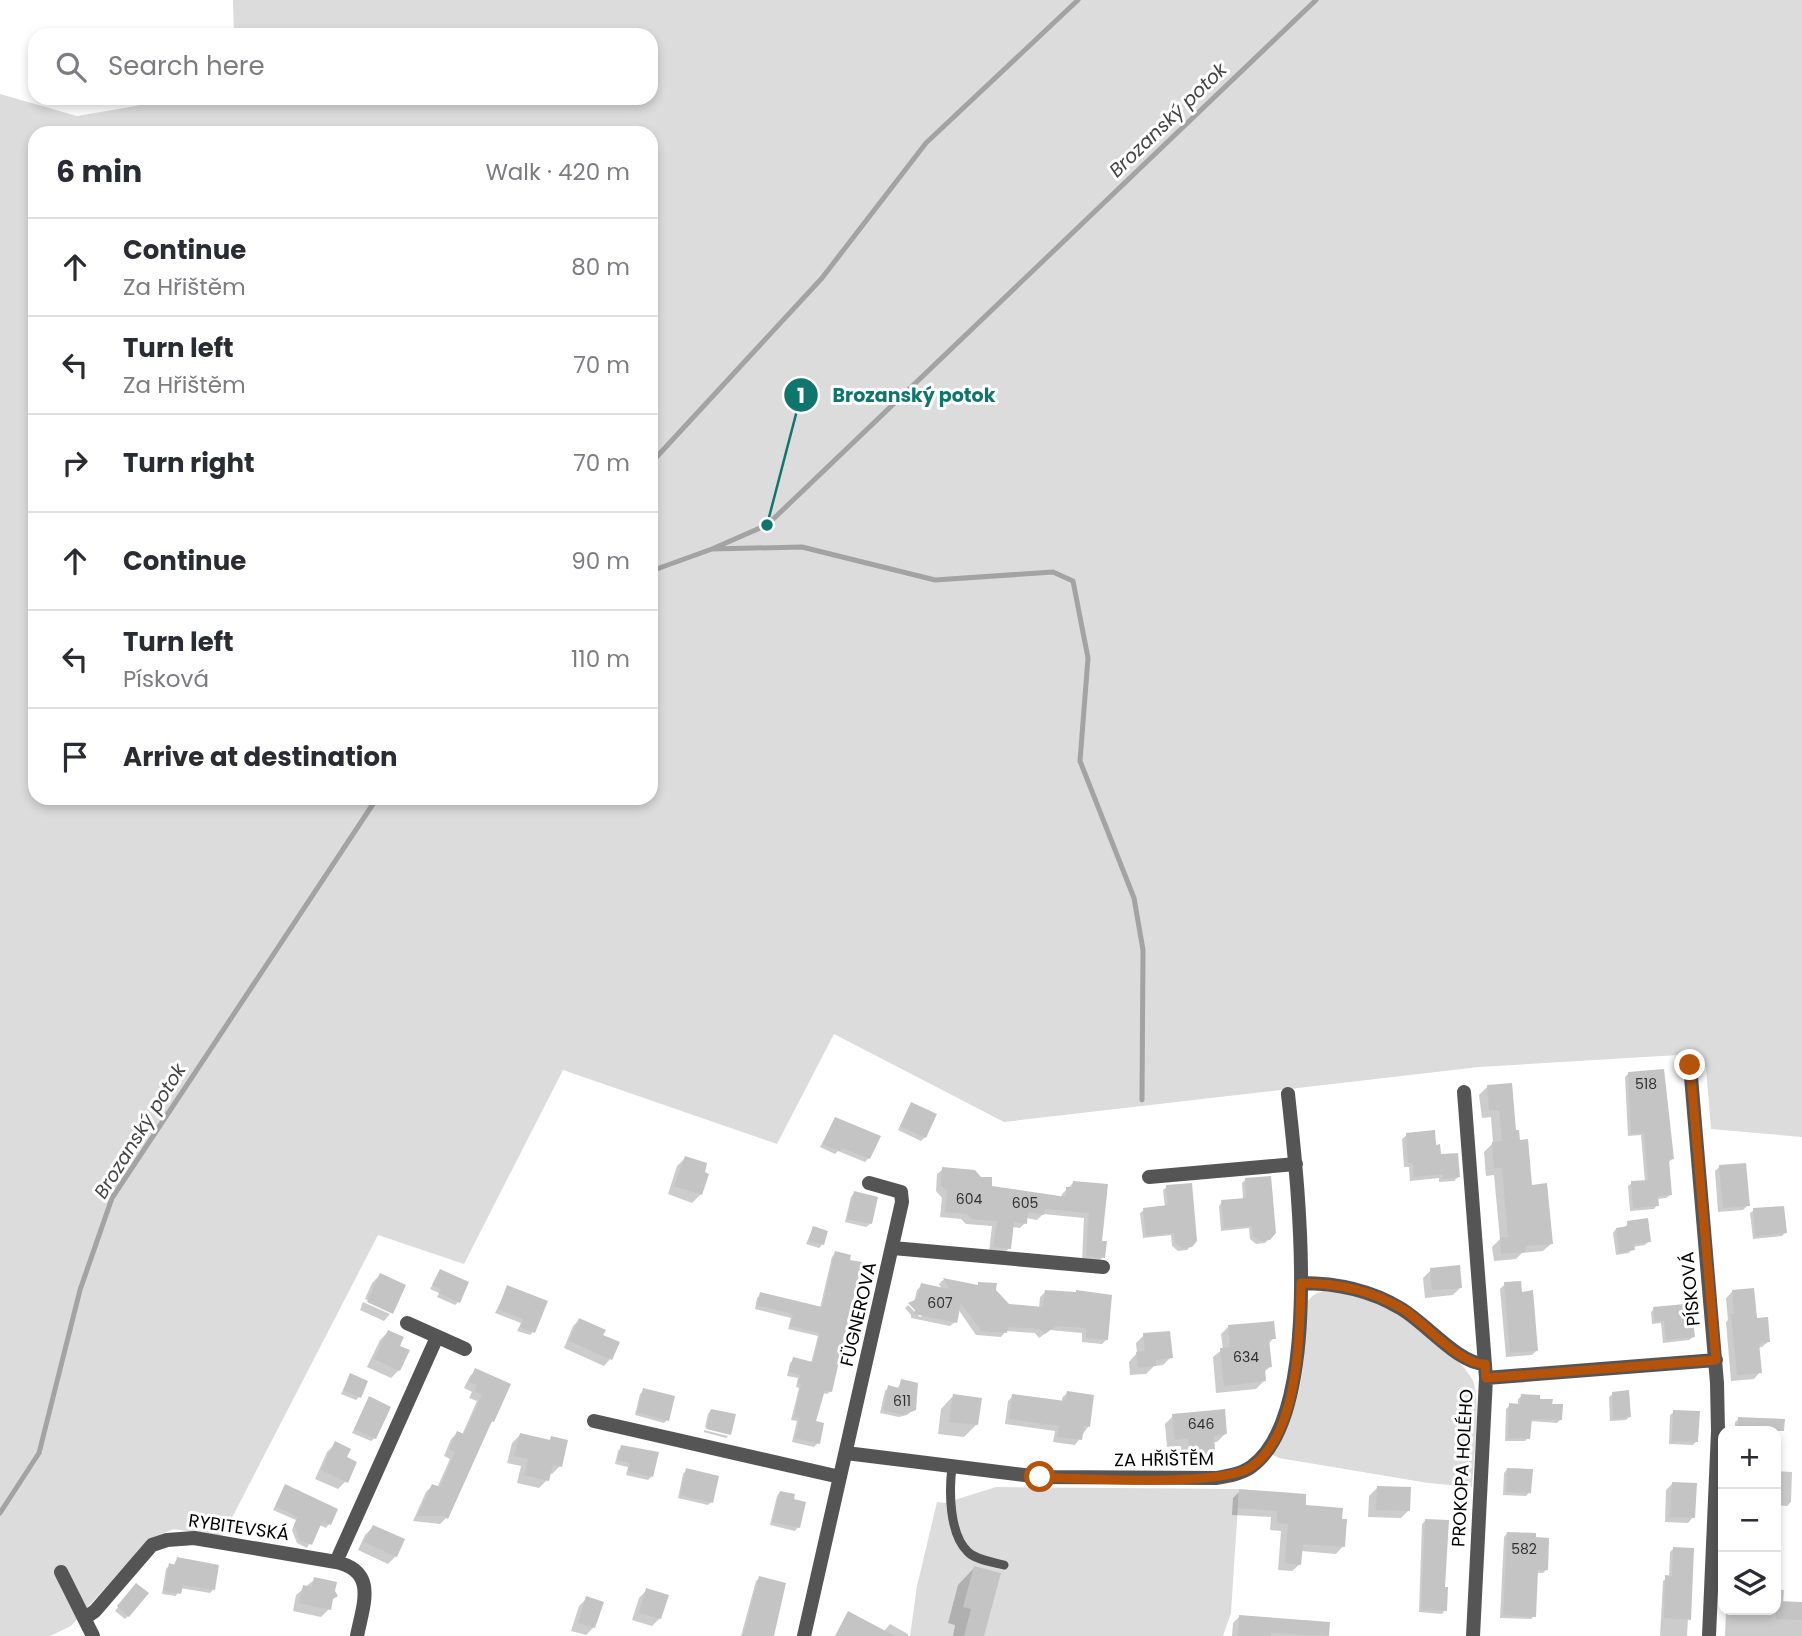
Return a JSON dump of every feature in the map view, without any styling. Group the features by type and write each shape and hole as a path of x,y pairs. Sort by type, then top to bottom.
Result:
{"street":[{"name":"PÍSKOVÁ","path":"1690,1065 1716,1360 1718,1431 1709,1636"},
{"name":"PROKOPA HOLÉHO","path":"1464,1092 1485,1371 1473,1636"},
{"name":"ZA HŘIŠTĚM","path":"846,1453 1040,1477 1216,1478 1250,1468 1274,1438 1290,1398 1297,1368 1301,1283 1296,1164 1288,1094"},
{"path":"1149,1177 1296,1164"},
{"name":"FÜGNEROVA","path":"804,1636 902,1202 901,1192 869,1183"},
{"path":"893,1248 1103,1267"},
{"path":"1301,1283 1335,1285 1388,1301 1485,1371 1716,1360"},
{"path":"407,1323 465,1349"},
{"path":"336,1562 437,1337"},
{"path":"594,1421 840,1477"},
{"name":"RYBITEVSKÁ","path":"85,1618 95,1611 152,1545 167,1539 194,1538 336,1562 354,1568 364,1582 365,1594 356,1636"},
{"path":"61,1572 93,1636"}],"lane":[{"path":"952,1467 954,1529 967,1552 1004,1565"}],"shaded area":[{"path":"233,0 1802,0 1802,1137 1711,1129 1706,1067 1678,1055 1479,1067 1004,1122 834,1034 777,1144 563,1070 464,1264 378,1235 222,1537 174,1529 149,1539 71,1626 50,1636 0,1636 0,94 28,102 28,105 38,105 77,116 141,105 658,105 658,28 234,28"},
{"path":"1324,1291 1361,1295 1373,1300 1422,1331 1465,1368 1472,1379 1476,1400 1472,1487 1428,1483 1279,1458 1271,1454 1285,1431 1299,1392 1305,1309 1310,1298"},
{"path":"996,1487 1239,1489 1231,1613 1223,1636 910,1636 917,1586 937,1502 945,1503"}],"building":[{"path":"1664,1069 1674,1159 1669,1160 1672,1195 1658,1196 1659,1206 1633,1208 1631,1181 1648,1180 1644,1133 1631,1134 1628,1072"},
{"path":"1512,1083 1516,1130 1519,1130 1520,1140 1528,1139 1532,1185 1547,1183 1553,1244 1526,1246 1526,1252 1501,1254 1500,1237 1508,1237 1502,1168 1494,1168 1492,1142 1502,1141 1499,1110 1489,1110 1487,1085"},
{"path":"911,1102 937,1114 926,1138 900,1126"},
{"path":"835,1117 881,1136 870,1159 842,1148 840,1151 822,1144"},
{"path":"1435,1130 1436,1145 1440,1144 1441,1154 1458,1153 1460,1177 1443,1179 1443,1174 1414,1177 1413,1163 1408,1163 1406,1133"},
{"path":"685,1156 707,1163 705,1172 709,1174 702,1195 674,1186"},
{"path":"1746,1163 1750,1206 1723,1208 1719,1165"},
{"path":"942,1167 975,1170 981,1177 992,1177 992,1186 1066,1197 1066,1187 1072,1187 1073,1181 1108,1184 1102,1241 1107,1241 1105,1258 1086,1256 1089,1213 1045,1209 1044,1215 1028,1212 1027,1224 1014,1222 1011,1249 993,1247 997,1221 971,1219 967,1214 945,1212 947,1192 941,1185"},
{"path":"1271,1176 1276,1233 1270,1240 1260,1241 1253,1236 1252,1226 1224,1228 1221,1200 1246,1198 1245,1178"},
{"path":"1192,1183 1197,1241 1192,1247 1182,1248 1175,1243 1174,1233 1146,1236 1143,1208 1168,1205 1166,1185"},
{"path":"854,1191 878,1197 872,1224 847,1219"},
{"path":"1784,1206 1787,1233 1755,1236 1753,1208"},
{"path":"1648,1218 1651,1242 1634,1244 1635,1250 1619,1253 1616,1228 1628,1226 1627,1221"},
{"path":"813,1226 828,1231 824,1245 808,1241"},
{"path":"835,1251 851,1255 850,1260 862,1262 832,1392 825,1390 816,1421 824,1423 820,1444 795,1438 800,1418 794,1417 801,1384 798,1384 800,1375 789,1372 793,1357 813,1362 820,1333 790,1326 793,1314 757,1305 760,1292 822,1307"},
{"path":"1460,1265 1462,1288 1432,1290 1430,1268"},
{"path":"440,1269 469,1282 460,1303 439,1293 441,1289 432,1285"},
{"path":"380,1273 406,1285 393,1314 367,1302"},
{"path":"943,1278 978,1285 978,1282 997,1283 996,1290 1009,1304 1043,1307 1045,1290 1076,1290 1112,1295 1108,1340 1086,1338 1086,1328 1056,1326 1045,1334 1040,1329 1008,1327 1007,1333 981,1331 961,1303 957,1323 914,1314 915,1310 908,1303 917,1299 921,1283 949,1289"},
{"path":"1521,1281 1522,1292 1533,1290 1538,1351 1510,1353 1504,1282"},
{"path":"507,1285 548,1301 535,1333 520,1327 523,1319 498,1309"},
{"path":"1754,1288 1757,1318 1768,1317 1770,1342 1759,1343 1762,1373 1737,1375 1731,1314 1734,1314 1732,1290"},
{"path":"1685,1304 1686,1311 1692,1310 1695,1337 1666,1340 1664,1321 1655,1322 1653,1307"},
{"path":"579,1318 606,1330 603,1335 620,1342 612,1360 569,1341"},
{"path":"1274,1321 1276,1339 1269,1339 1272,1367 1265,1368 1266,1381 1224,1386 1220,1348 1230,1347 1228,1325"},
{"path":"388,1330 404,1337 400,1346 410,1350 400,1371 374,1359"},
{"path":"1170,1331 1173,1358 1156,1360 1156,1366 1138,1368 1136,1352 1145,1351 1143,1333"},
{"path":"475,1368 511,1384 448,1519 443,1516 417,1516 432,1484 440,1487 455,1452 449,1449 457,1431 464,1434 482,1395 474,1391 477,1385 469,1382"},
{"path":"350,1373 368,1381 361,1398 343,1390"},
{"path":"901,1379 918,1383 916,1410 903,1415 883,1410 888,1385 899,1388"},
{"path":"643,1388 675,1396 669,1421 637,1412"},
{"path":"1629,1390 1631,1417 1613,1419 1612,1392"},
{"path":"1067,1391 1094,1395 1090,1427 1084,1426 1082,1440 1057,1437 1059,1426 1009,1419 1012,1394 1065,1401"},
{"path":"953,1394 982,1398 978,1425 949,1422"},
{"path":"1521,1394 1540,1395 1540,1399 1553,1399 1552,1404 1563,1404 1562,1420 1532,1419 1530,1439 1508,1438 1509,1403 1520,1404"},
{"path":"369,1396 391,1407 376,1439 354,1429"},
{"path":"711,1409 736,1414 731,1435 706,1429"},
{"path":"1225,1409 1227,1434 1214,1436 1215,1452 1190,1454 1188,1438 1175,1440 1172,1414"},
{"path":"1673,1410 1700,1411 1698,1442 1672,1441"},
{"path":"1738,1417 1785,1419 1784,1431 1781,1431 1781,1426 1737,1426"},
{"path":"520,1433 550,1440 551,1436 568,1440 562,1467 553,1465 549,1481 524,1475 528,1459 514,1456"},
{"path":"335,1441 351,1449 347,1457 357,1462 348,1483 321,1470"},
{"path":"621,1445 659,1452 653,1477 628,1471 630,1463 617,1460"},
{"path":"686,1468 719,1476 713,1503 680,1495"},
{"path":"1507,1468 1533,1469 1531,1493 1506,1492"},
{"path":"1672,1482 1697,1483 1695,1518 1670,1517"},
{"path":"285,1484 338,1509 331,1525 322,1522 312,1545 300,1540 294,1525 298,1517 275,1506"},
{"path":"1377,1486 1411,1487 1410,1511 1376,1510"},
{"path":"1239,1489 1306,1494 1306,1505 1343,1508 1342,1519 1347,1519 1345,1547 1303,1544 1301,1565 1285,1563 1288,1524 1277,1523 1277,1511 1238,1508"},
{"path":"780,1491 795,1494 794,1499 806,1502 800,1528 772,1522"},
{"path":"1425,1519 1449,1520 1445,1587 1448,1587 1447,1611 1421,1610"},
{"path":"373,1525 405,1539 397,1557 364,1542"},
{"path":"1507,1532 1536,1533 1536,1537 1549,1538 1548,1570 1538,1570 1536,1617 1503,1615"},
{"path":"1673,1547 1694,1548 1691,1620 1664,1618 1665,1575 1672,1576"},
{"path":"177,1557 219,1565 215,1590 183,1585 181,1594 164,1591 169,1563 175,1565"},
{"path":"974,1566 1001,1573 984,1636 964,1636 971,1609 963,1607"},
{"path":"759,1576 786,1583 774,1636 743,1636"},
{"path":"314,1577 337,1582 335,1591 338,1596 333,1599 331,1610 299,1603 303,1585 312,1587"},
{"path":"136,1583 149,1593 129,1617 117,1606"},
{"path":"646,1588 669,1595 661,1619 639,1613"},
{"path":"586,1596 604,1602 595,1628 578,1623"},
{"path":"1781,1601 1802,1602 1802,1620 1776,1619 1776,1615 1781,1615"},
{"path":"848,1611 895,1636 835,1636"},
{"path":"1239,1615 1330,1622 1329,1636 1271,1633 1271,1636 1238,1636"}],"waterway":[{"path":"658,455 822,278 926,143 1078,0"},
{"name":"Brozanský potok","path":"658,568 767,525 1316,0"},
{"path":"712,549 802,547 935,580 1053,572 1073,581 1088,658 1080,761 1134,898 1143,950 1142,1100"},
{"name":"Brozanský potok","path":"0,1513 39,1453 80,1290 112,1198 372,805"}],"place":[{"name":"Brozanský potok","path":"767,525"}],"route":[{"path":"1040,1477 1199,1479 1228,1476 1250,1468 1274,1438 1290,1398 1297,1368 1301,1283 1335,1285 1388,1301 1403,1309 1466,1359 1485,1364 1486,1378 1716,1360 1690,1065"}]}
